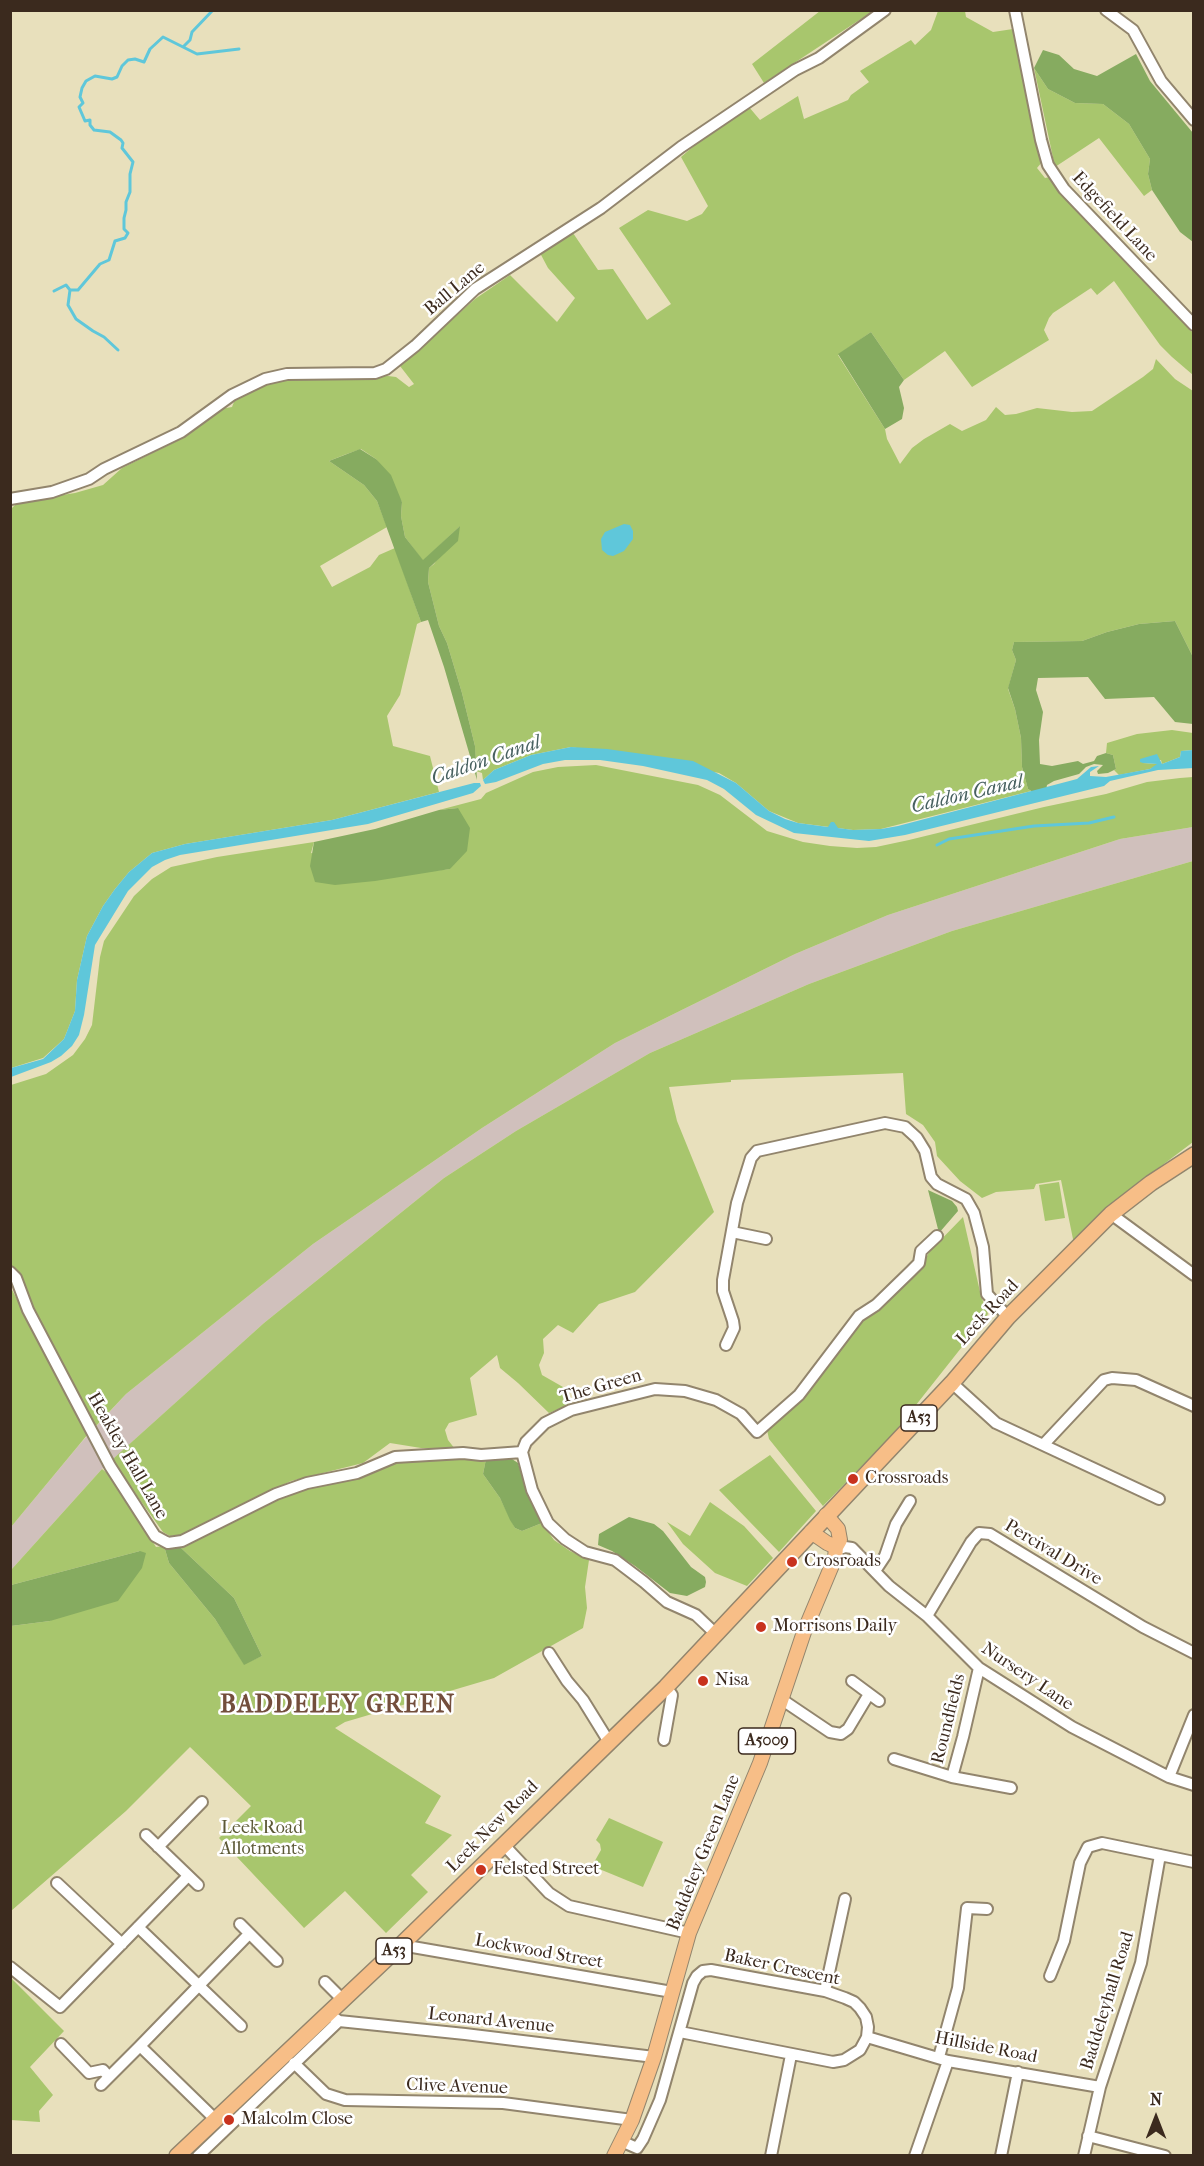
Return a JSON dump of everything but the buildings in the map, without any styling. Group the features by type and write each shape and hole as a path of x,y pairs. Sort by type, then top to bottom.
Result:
{"highway":[{"name":"Leek Road","path":"826,1515 952,1383 1008,1317 1111,1214 1151,1183 1194,1155"},
{"name":"Leek New Road","path":"177,2156 215,2119 333,2017 342,2000 666,1687 826,1515"}],"main road":[{"path":"812,1532 836,1549 840,1540 838,1529 826,1515"},
{"name":"Baddeley Green Lane","path":"614,2156 632,2120 654,2057 689,1933 760,1762 804,1632 836,1549"}],"street":[{"name":"Ball Lane","path":"10,499 52,492 89,479 122,460 181,432 232,395 265,379 287,374 375,373 386,369 415,346 475,289 592,214 681,147 795,70 819,58 885,10"},
{"name":"Edgefield Lane","path":"1015,10 1048,165 1064,189 1194,326"},
{"path":"1106,10 1133,30 1161,81 1194,120"},
{"path":"726,1345 734,1328 732,1314 723,1291 737,1203 751,1158 757,1151 885,1123 905,1127 917,1138 925,1151 931,1177 937,1184 966,1199 974,1213 983,1247 987,1294 1008,1317"},
{"path":"1111,1214 1194,1275"},
{"path":"732,1232 766,1239"},
{"name":"The Green","path":"522,1452 526,1442 545,1423 571,1410 656,1389 685,1390 716,1400 741,1414 756,1432 799,1395 859,1316 876,1305 920,1263 921,1251 937,1236"},
{"name":"Heakley Hall Lane","path":"10,1272 111,1466 155,1536 168,1543 182,1540 276,1494 307,1483 357,1473 395,1457 522,1452"},
{"path":"1044,1444 1104,1380 1112,1378 1136,1380 1194,1406"},
{"path":"952,1383 996,1423 1159,1499"},
{"path":"522,1452 532,1490 548,1523 565,1539 585,1552 615,1560 667,1602 696,1614 716,1634"},
{"path":"875,1571 885,1556 896,1524 910,1501"},
{"name":"Percival Drive","path":"927,1616 971,1542 979,1533 990,1534 1143,1627 1194,1653"},
{"name":"Nursery Lane","path":"836,1549 852,1548 889,1586 927,1616 979,1668 1072,1726 1169,1777 1194,1785"},
{"path":"555,1656 567,1681 584,1700 609,1742"},
{"name":"Roundfields","path":"952,1777 979,1668"},
{"path":"852,1681 879,1701"},
{"path":"664,1740 672,1695 666,1687"},
{"path":"781,1699 830,1732 841,1734 848,1729 869,1694"},
{"path":"1169,1777 1194,1715"},
{"name":"Roundfields","path":"894,1759 952,1777 1011,1788"},
{"path":"158,1847 202,1802"},
{"path":"146,1835 198,1885"},
{"path":"503,1844 549,1893 569,1906 689,1933"},
{"path":"1050,1976 1064,1941 1080,1863 1088,1847 1102,1844 1194,1862"},
{"name":"Baddeleyhall Road","path":"1084,2156 1100,2087 1141,1963 1160,1855"},
{"path":"10,1967 60,2007 189,1876"},
{"path":"57,1883 122,1944"},
{"path":"825,1991 845,1899"},
{"path":"915,2156 943,2059 958,1988 967,1908 987,1909"},
{"path":"240,1924 277,1961"},
{"path":"138,1928 241,2026"},
{"path":"101,2085 106,2074 140,2046 249,1934"},
{"name":"Lockwood Street","path":"401,1945 674,1987 692,1986"},
{"name":"Baker Crescent","path":"692,1986 697,1976 703,1971 711,1970 825,1991 854,2002 866,2016 867,2037"},
{"path":"325,1982 342,2000"},
{"path":"621,2141 637,2148 643,2139 660,2100 692,1986"},
{"name":"Leonard Avenue","path":"333,2017 654,2057"},
{"name":"Leek New Road","path":"198,2156 294,2063 333,2017"},
{"path":"680,2032 833,2062 844,2060 860,2050 867,2037"},
{"name":"Hillside Road","path":"867,2037 943,2059 1100,2087"},
{"path":"62,2044 89,2073 106,2074"},
{"path":"140,2046 215,2119"},
{"path":"771,2156 791,2055"},
{"name":"Clive Avenue","path":"294,2063 326,2094 345,2100 503,2103 632,2120"},
{"path":"1001,2156 1018,2072"},
{"path":"1088,2136 1165,2156"}],"shaded area":[{"path":"1193,827 1193,861 952,931 809,984 650,1053 516,1131 444,1178 264,1323 102,1469 11,1570 11,1527 79,1445 126,1394 313,1244 482,1128 615,1043 795,954 888,915 1120,839"}],"green space":[{"path":"820,11 873,11 764,83 752,64"},
{"path":"938,11 965,11 966,17 993,32 1013,29 1042,162 1037,168 1045,178 1050,177 1062,195 1193,333 1193,375 1160,345 1114,281 1097,295 1091,288 1053,313 1044,330 1049,340 972,387 945,351 904,380 871,332 838,355 885,429 887,439 900,464 912,448 924,439 950,424 962,431 986,420 996,407 1005,415 1037,408 1072,412 1092,411 1153,369 1156,359 1175,379 1193,391 1193,657 1175,621 1139,624 1082,641 1014,642 1012,650 1016,660 1008,689 1021,738 1022,767 1028,789 1031,791 881,829 853,830 798,823 769,811 736,783 719,773 571,747 531,755 494,770 483,780 482,773 476,771 475,746 462,693 447,643 439,626 428,582 429,568 460,526 423,561 405,537 401,516 402,502 376,459 361,449 329,461 364,485 377,501 387,527 320,566 332,587 370,567 379,555 395,548 421,622 417,624 400,695 387,716 393,746 430,756 439,792 332,820 185,844 152,853 129,872 115,889 87,936 77,980 75,1011 64,1039 43,1058 11,1068 11,509 18,502 75,493 103,485 122,468 187,436 220,409 232,407 234,402 254,386 286,379 388,376 396,377 409,387 414,384 400,366 475,299 510,275 557,322 575,298 548,268 540,253 573,233 598,270 613,269 647,320 671,304 619,228 648,210 687,221 702,214 708,206 681,157 710,132 749,107 760,120 798,96 804,119 848,100 851,95 869,82 860,71 911,40 915,45 931,30"},
{"path":"1043,50 1059,55 1074,69 1097,76 1136,54 1150,81 1193,133 1193,242 1180,232 1152,190 1148,174 1150,159 1129,124 1103,104 1075,103 1048,89 1034,68"},
{"path":"1034,68 1048,89 1075,103 1103,104 1129,124 1150,159 1148,174 1152,190 1144,196 1099,138 1055,167"},
{"path":"871,332 904,380 899,387 904,408 902,419 885,429 838,354"},
{"path":"360,449 376,459 391,475 402,502 401,516 405,537 423,560 460,526 458,541 429,568 428,582 439,626 447,643 462,693 475,746 477,780 428,620 421,622 377,501 364,485 329,461"},
{"path":"1175,621 1193,657 1193,724 1175,722 1154,697 1105,699 1088,677 1038,678 1036,690 1043,712 1039,740 1040,764 1052,766 1078,761 1083,764 1094,761 1097,756 1106,753 1113,755 1116,769 1098,774 1097,771 1103,765 1094,764 1086,767 1079,774 1047,785 1045,795 1038,795 1028,789 1022,767 1021,738 1008,688 1016,660 1012,650 1014,642 1082,641 1139,624"},
{"path":"1172,730 1193,733 1193,750 1181,751 1180,757 1162,764 1161,760 1143,763 1157,764 1150,769 1119,775 1114,770 1116,769 1113,755 1106,753 1107,743 1137,734"},
{"path":"596,765 698,785 720,795 767,831 803,842 830,846 876,847 1106,794 1147,782 1193,777 1193,827 1120,839 888,915 795,954 615,1043 482,1128 313,1244 126,1394 96,1426 37,1320 11,1264 11,1085 46,1074 73,1055 85,1039 92,1025 104,941 134,896 152,879 171,867 217,857 314,842 311,853 415,873 450,869 458,808 439,810 481,799 486,793 533,772 558,767"},
{"path":"458,808 470,828 467,851 450,869 335,885 315,882 310,866 314,842 375,829 439,810"},
{"path":"1193,861 1193,1142 1115,1201 1074,1244 1061,1180 1036,1184 1034,1189 996,1192 982,1198 960,1181 937,1156 935,1142 923,1125 906,1114 903,1073 731,1080 731,1082 669,1087 677,1121 714,1212 635,1292 599,1304 573,1333 558,1325 543,1339 544,1353 539,1365 542,1375 563,1387 571,1404 549,1413 500,1368 497,1355 470,1378 477,1415 449,1423 445,1430 448,1440 455,1449 421,1448 390,1443 363,1463 291,1481 180,1535 170,1536 163,1532 114,1464 114,1458 264,1323 444,1178 516,1131 650,1053 809,984 952,931"},
{"path":"1059,1182 1065,1218 1045,1221 1039,1185"},
{"path":"928,1190 952,1201 957,1207 958,1211 939,1233"},
{"path":"963,1217 981,1296 988,1314 893,1434 823,1506 769,1439 767,1430 769,1424 860,1318 922,1267 929,1252"},
{"path":"10,1286 88,1434 11,1527 10,1527"},
{"path":"770,1455 816,1511 779,1552 719,1490"},
{"path":"509,1457 518,1463 525,1486 542,1523 522,1531 515,1528 500,1498 483,1474 486,1459"},
{"name":"Leek Road Allotments","path":"486,1459 483,1474 500,1498 515,1528 522,1531 542,1523 554,1540 589,1560 585,1587 587,1608 583,1628 494,1678 345,1722 335,1728 441,1796 425,1823 452,1835 411,1875 428,1892 386,1933 345,1891 304,1928 219,1838 251,1806 190,1747 126,1811 11,1911 11,1626 50,1621 140,1551 11,1585 11,1570 102,1469 112,1477 156,1547 164,1546 169,1563 215,1619 244,1664 262,1656 234,1598 179,1546 272,1501 307,1487 350,1480 387,1465 414,1460"},
{"path":"710,1502 744,1526 773,1558 747,1586 715,1573 683,1544 667,1522 690,1536"},
{"path":"629,1517 654,1524 663,1531 691,1567 705,1577 705,1587 687,1596 670,1593 635,1566 598,1545 599,1534"},
{"path":"164,1546 179,1546 234,1598 262,1656 244,1665 215,1619 169,1563"},
{"path":"140,1551 146,1553 142,1568 118,1601 50,1621 11,1626 11,1585"},
{"path":"609,1818 663,1842 643,1887 592,1866 601,1850 596,1840"},
{"path":"10,1977 64,2031 30,2067 53,2095 39,2111 40,2122 11,2120"}],"water":[{"path":"624,524 630,525 633,539 624,551 613,556 608,555 602,550 601,539 605,532"},
{"path":"571,747 607,749 693,761 736,783 769,811 785,819 828,827 831,822 834,822 838,828 853,830 898,826 1077,779 1091,767 1099,766 1090,772 1090,776 1106,777 1150,769 1157,764 1143,763 1140,759 1157,754 1162,764 1180,757 1181,751 1193,750 1194,768 1158,770 1110,781 1104,786 905,835 869,841 794,833 756,815 724,789 707,780 643,766 600,760 565,760 543,764 496,782 485,784 483,780 494,770 531,755"},
{"path":"480,783 481,786 473,793 368,824 180,855 152,867 128,891 95,945 84,1015 79,1035 72,1046 51,1062 11,1077 11,1068 43,1059 64,1039 75,1011 77,980 87,936 115,889 129,872 152,853 185,844 332,820"}],"waterway":[{"path":"184,46 190,40 192,32 213,10"},
{"path":"54,291 66,285 70,290 78,290 100,264 109,260 115,241 125,238 128,233 124,229 124,218 133,162 122,148 121,140 110,132 94,130 90,125 90,120 85,121 79,107 83,103 80,97 86,81 95,76 112,79 117,77 128,60 135,59 144,62 150,49 163,37 197,54 239,49"},
{"path":"70,290 68,305 76,319 104,337 118,350"},
{"path":"937,845 949,839 1034,826 1089,823 1114,817"}],"place":[{"name":"Crossroads","path":"853,1479"},
{"name":"Crosroads","path":"792,1562"},
{"name":"Morrisons Daily","path":"761,1627"},
{"name":"Nisa","path":"703,1681"},
{"name":"Felsted Street","path":"481,1870"},
{"name":"Malcolm Close","path":"229,2120"}],"district":[{"name":"BADDELEY GREEN","path":"338,1706"}],"water label":[{"name":"Caldon Canal","path":"486,761"},
{"name":"Caldon Canal","path":"967,795"}]}
